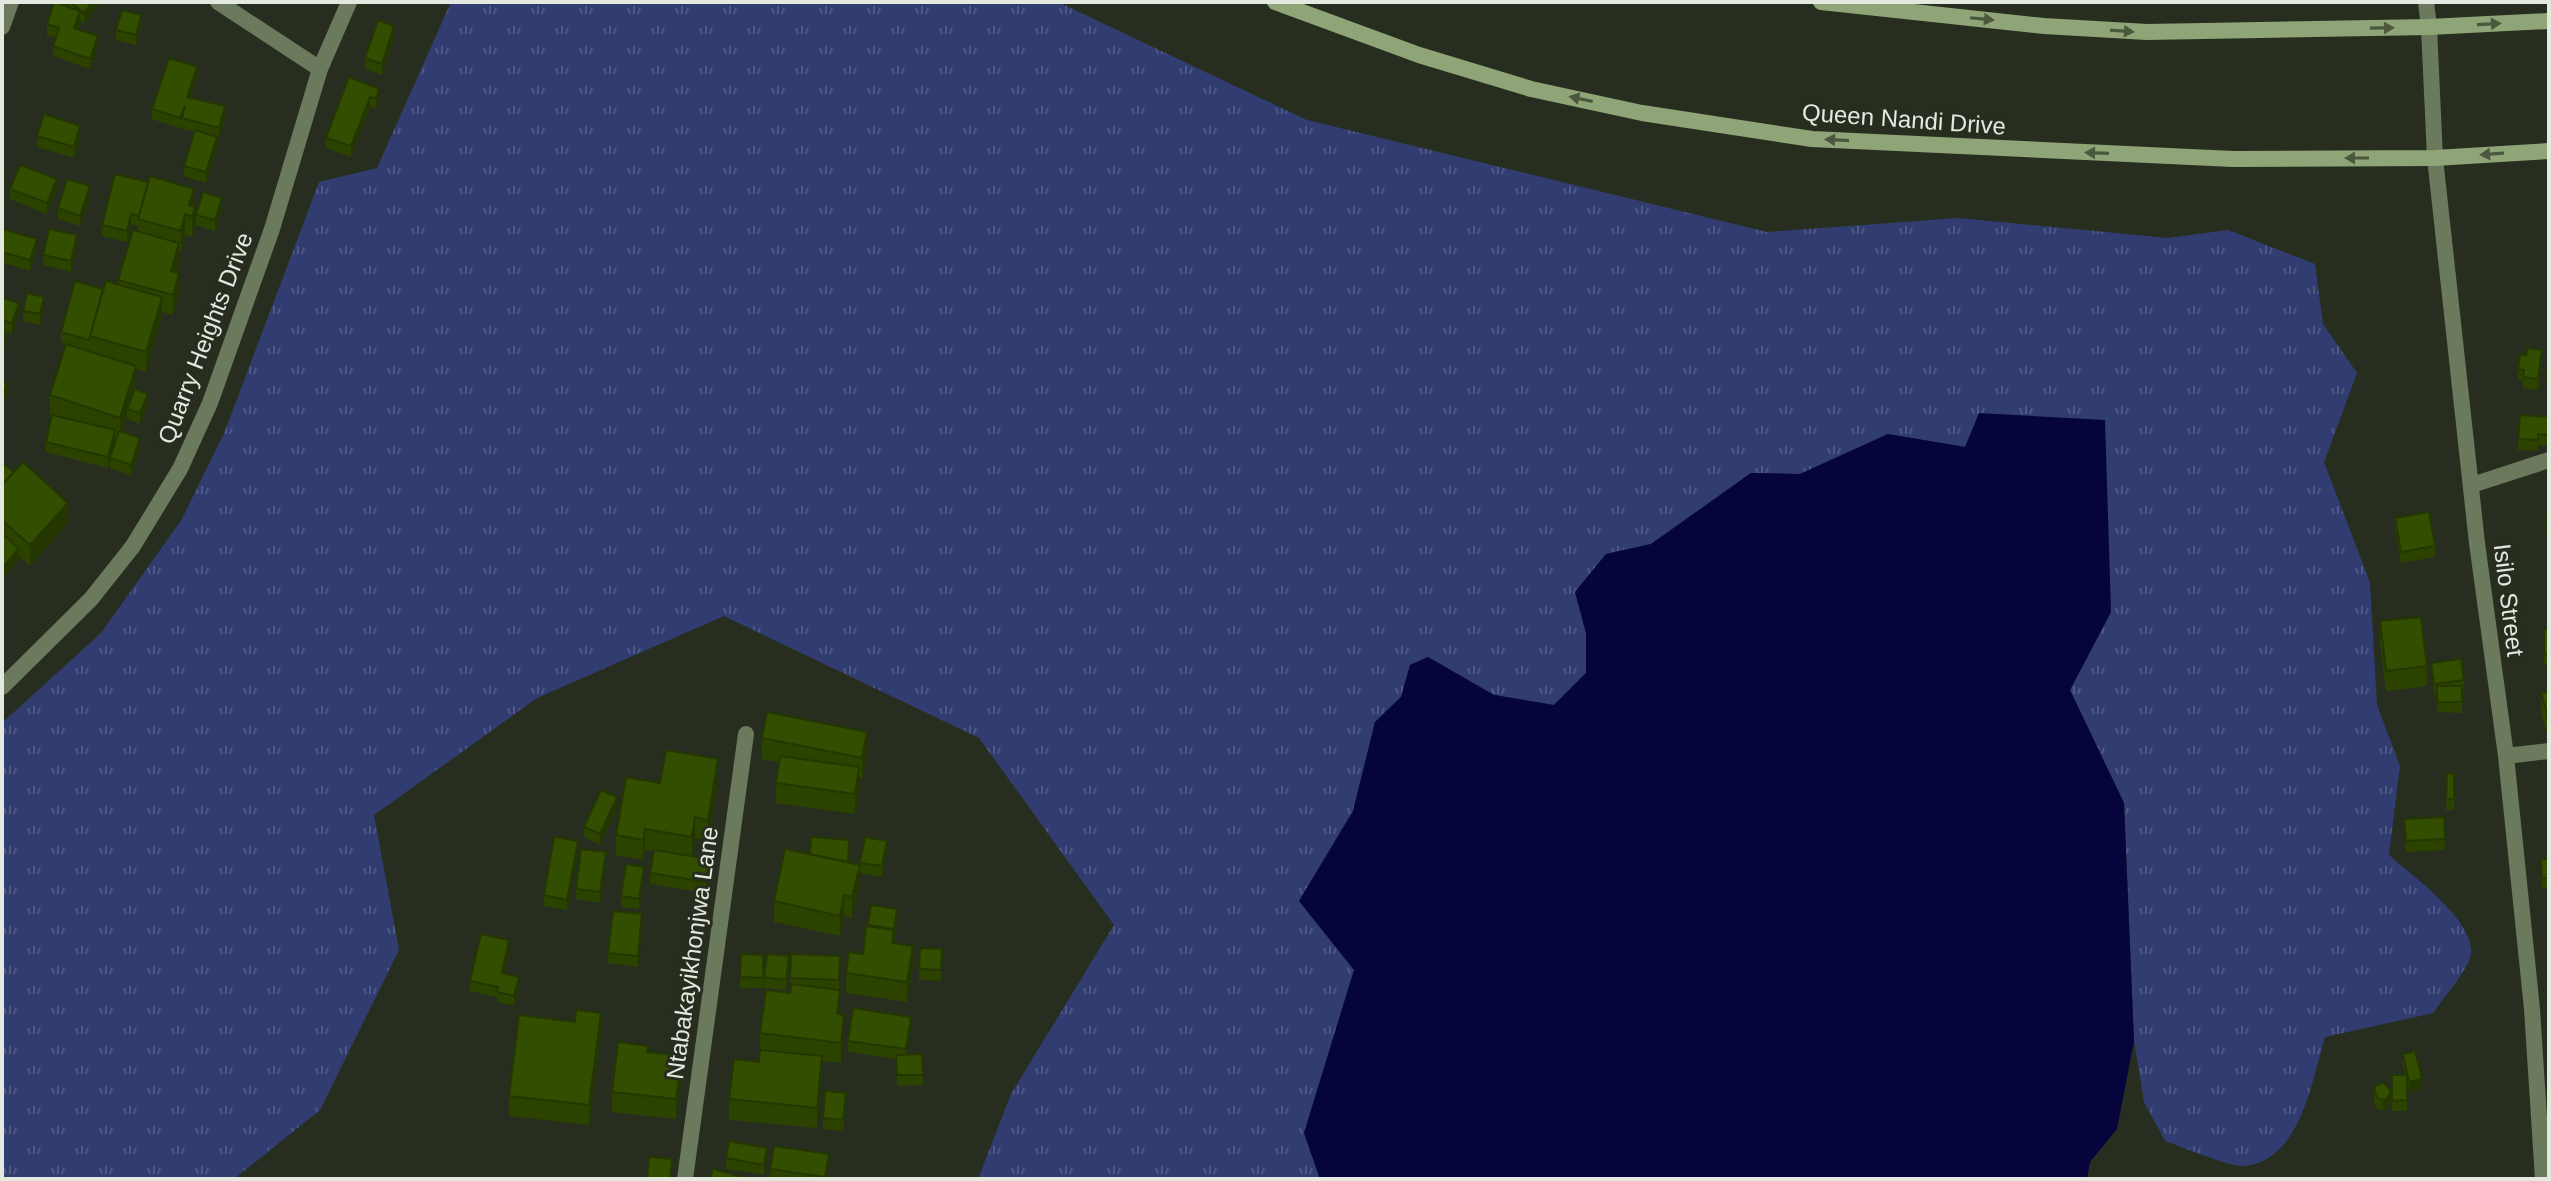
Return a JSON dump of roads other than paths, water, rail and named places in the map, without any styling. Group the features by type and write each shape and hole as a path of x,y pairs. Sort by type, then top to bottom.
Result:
{"main road":[{"name":"Queen Nandi Drive","path":"1275,2 1419,55 1531,89 1642,113 1812,139 2233,159 2435,158 2549,151"},
{"path":"1821,2 2044,26 2147,32 2429,27 2549,21"}],"street":[{"path":"2,27 11,2"},
{"path":"218,2 320,69"},
{"name":"Quarry Heights Drive","path":"2,687 91,599 133,546 180,469 210,403 267,243 320,69 349,2"},
{"name":"Isilo Street","path":"2426,2 2435,158 2477,543 2506,756 2532,1009 2543,1179"},
{"path":"2472,485 2549,460"},
{"name":"Ntabakayikhonjwa Lane","path":"685,1179 746,734"},
{"path":"2506,756 2549,751"}]}
